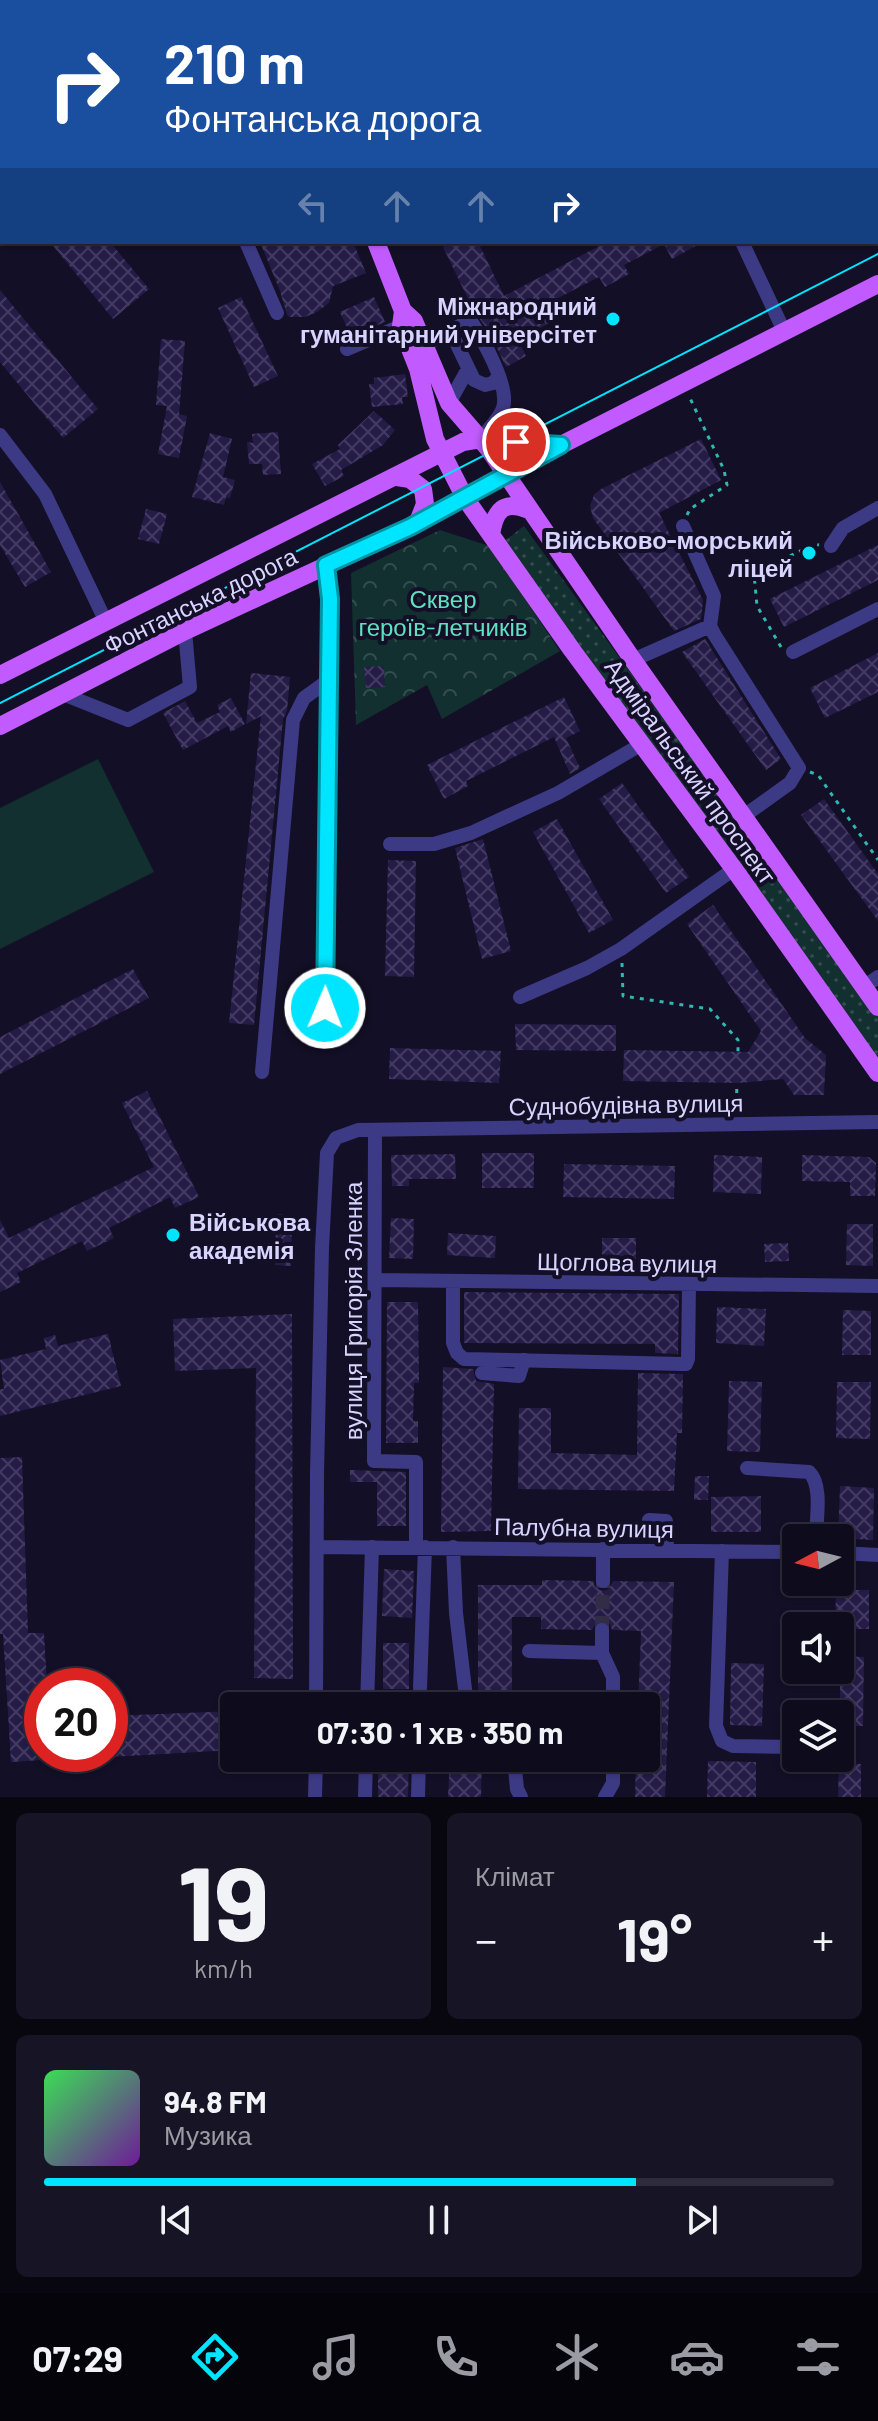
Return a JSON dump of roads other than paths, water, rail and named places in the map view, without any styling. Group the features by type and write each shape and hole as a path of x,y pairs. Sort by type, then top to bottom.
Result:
{"main road":[{"path":"377,244 402,319"},
{"path":"507,475 878,284"},
{"name":"Адміральський проспект","path":"878,1007 871,982 744,816 507,475 449,403 414,321 402,319 440,452 465,498 878,1073"},
{"path":"481,439 561,445"},
{"name":"Фонтанська дорога","path":"0,675 397,477 440,452 463,442 481,439"},
{"name":"Фонтанська дорога","path":"0,726 185,631 418,522 507,475"},
{"path":"397,477 410,479 423,489 425,504 418,522"},
{"path":"491,535 493,521 499,511 518,505 529,510"}],"street":[{"path":"247,244 277,313"},
{"path":"743,244 784,331"},
{"path":"347,349 402,319"},
{"path":"424,346 470,320 503,390 503,408 481,439"},
{"path":"450,330 468,369 480,385 493,383 498,377"},
{"path":"449,403 468,369"},
{"path":"0,435 45,494 106,622"},
{"path":"831,546 843,528 878,508"},
{"path":"683,526 714,596 710,626 799,768 790,783 744,816"},
{"path":"325,1008 330,599 326,565"},
{"path":"793,652 878,609"},
{"path":"633,660 710,626"},
{"path":"63,694 128,720 190,687 185,631"},
{"path":"262,1072 293,720 304,698 329,680"},
{"path":"390,844 434,844 471,833 558,793 642,744"},
{"path":"520,997 587,968 621,949 734,869"},
{"name":"Суднобудівна вулиця","path":"316,1692 322,1248 327,1153 336,1138 345,1133 375,1131 878,1122"},
{"name":"вулиця Григорія Зленка","path":"375,1131 374,1461 416,1462 421,1547"},
{"name":"Щоглова вулиця","path":"375,1280 878,1286"},
{"path":"453,1281 453,1343 464,1359 686,1364 689,1285"},
{"path":"482,1373 519,1376 524,1360"},
{"path":"747,1468 809,1472 814,1476 816,1524"},
{"path":"649,1520 666,1521 667,1550"},
{"name":"Палубна вулиця","path":"317,1547 782,1552"},
{"path":"367,1692 372,1547"},
{"path":"420,1688 421,1547"},
{"path":"453,1547 456,1613 465,1692"},
{"path":"603,1549 603,1581"},
{"path":"722,1551 716,1726 722,1741 733,1746 782,1747"},
{"path":"854,1554 878,1555"},
{"path":"602,1630 602,1653 613,1677 613,1692"},
{"path":"529,1651 602,1653"},
{"path":"315,1797 316,1772"},
{"path":"365,1797 366,1772"},
{"path":"418,1797 419,1772"},
{"path":"515,1772 521,1797"},
{"path":"605,1797 613,1783 613,1772"}],"tunnel":[{"path":"602,1630 603,1581"}],"tram line":[{"path":"0,703 878,254"}],"place":[{"name":"Міжнародний гуманітарний універсітет","path":"613,319"},
{"name":"Військово-морський ліцей","path":"809,553"},
{"name":"Військова академія","path":"173,1235"}],"park label":[{"name":"Сквер героїв-летчиків","path":"443,612"}]}
